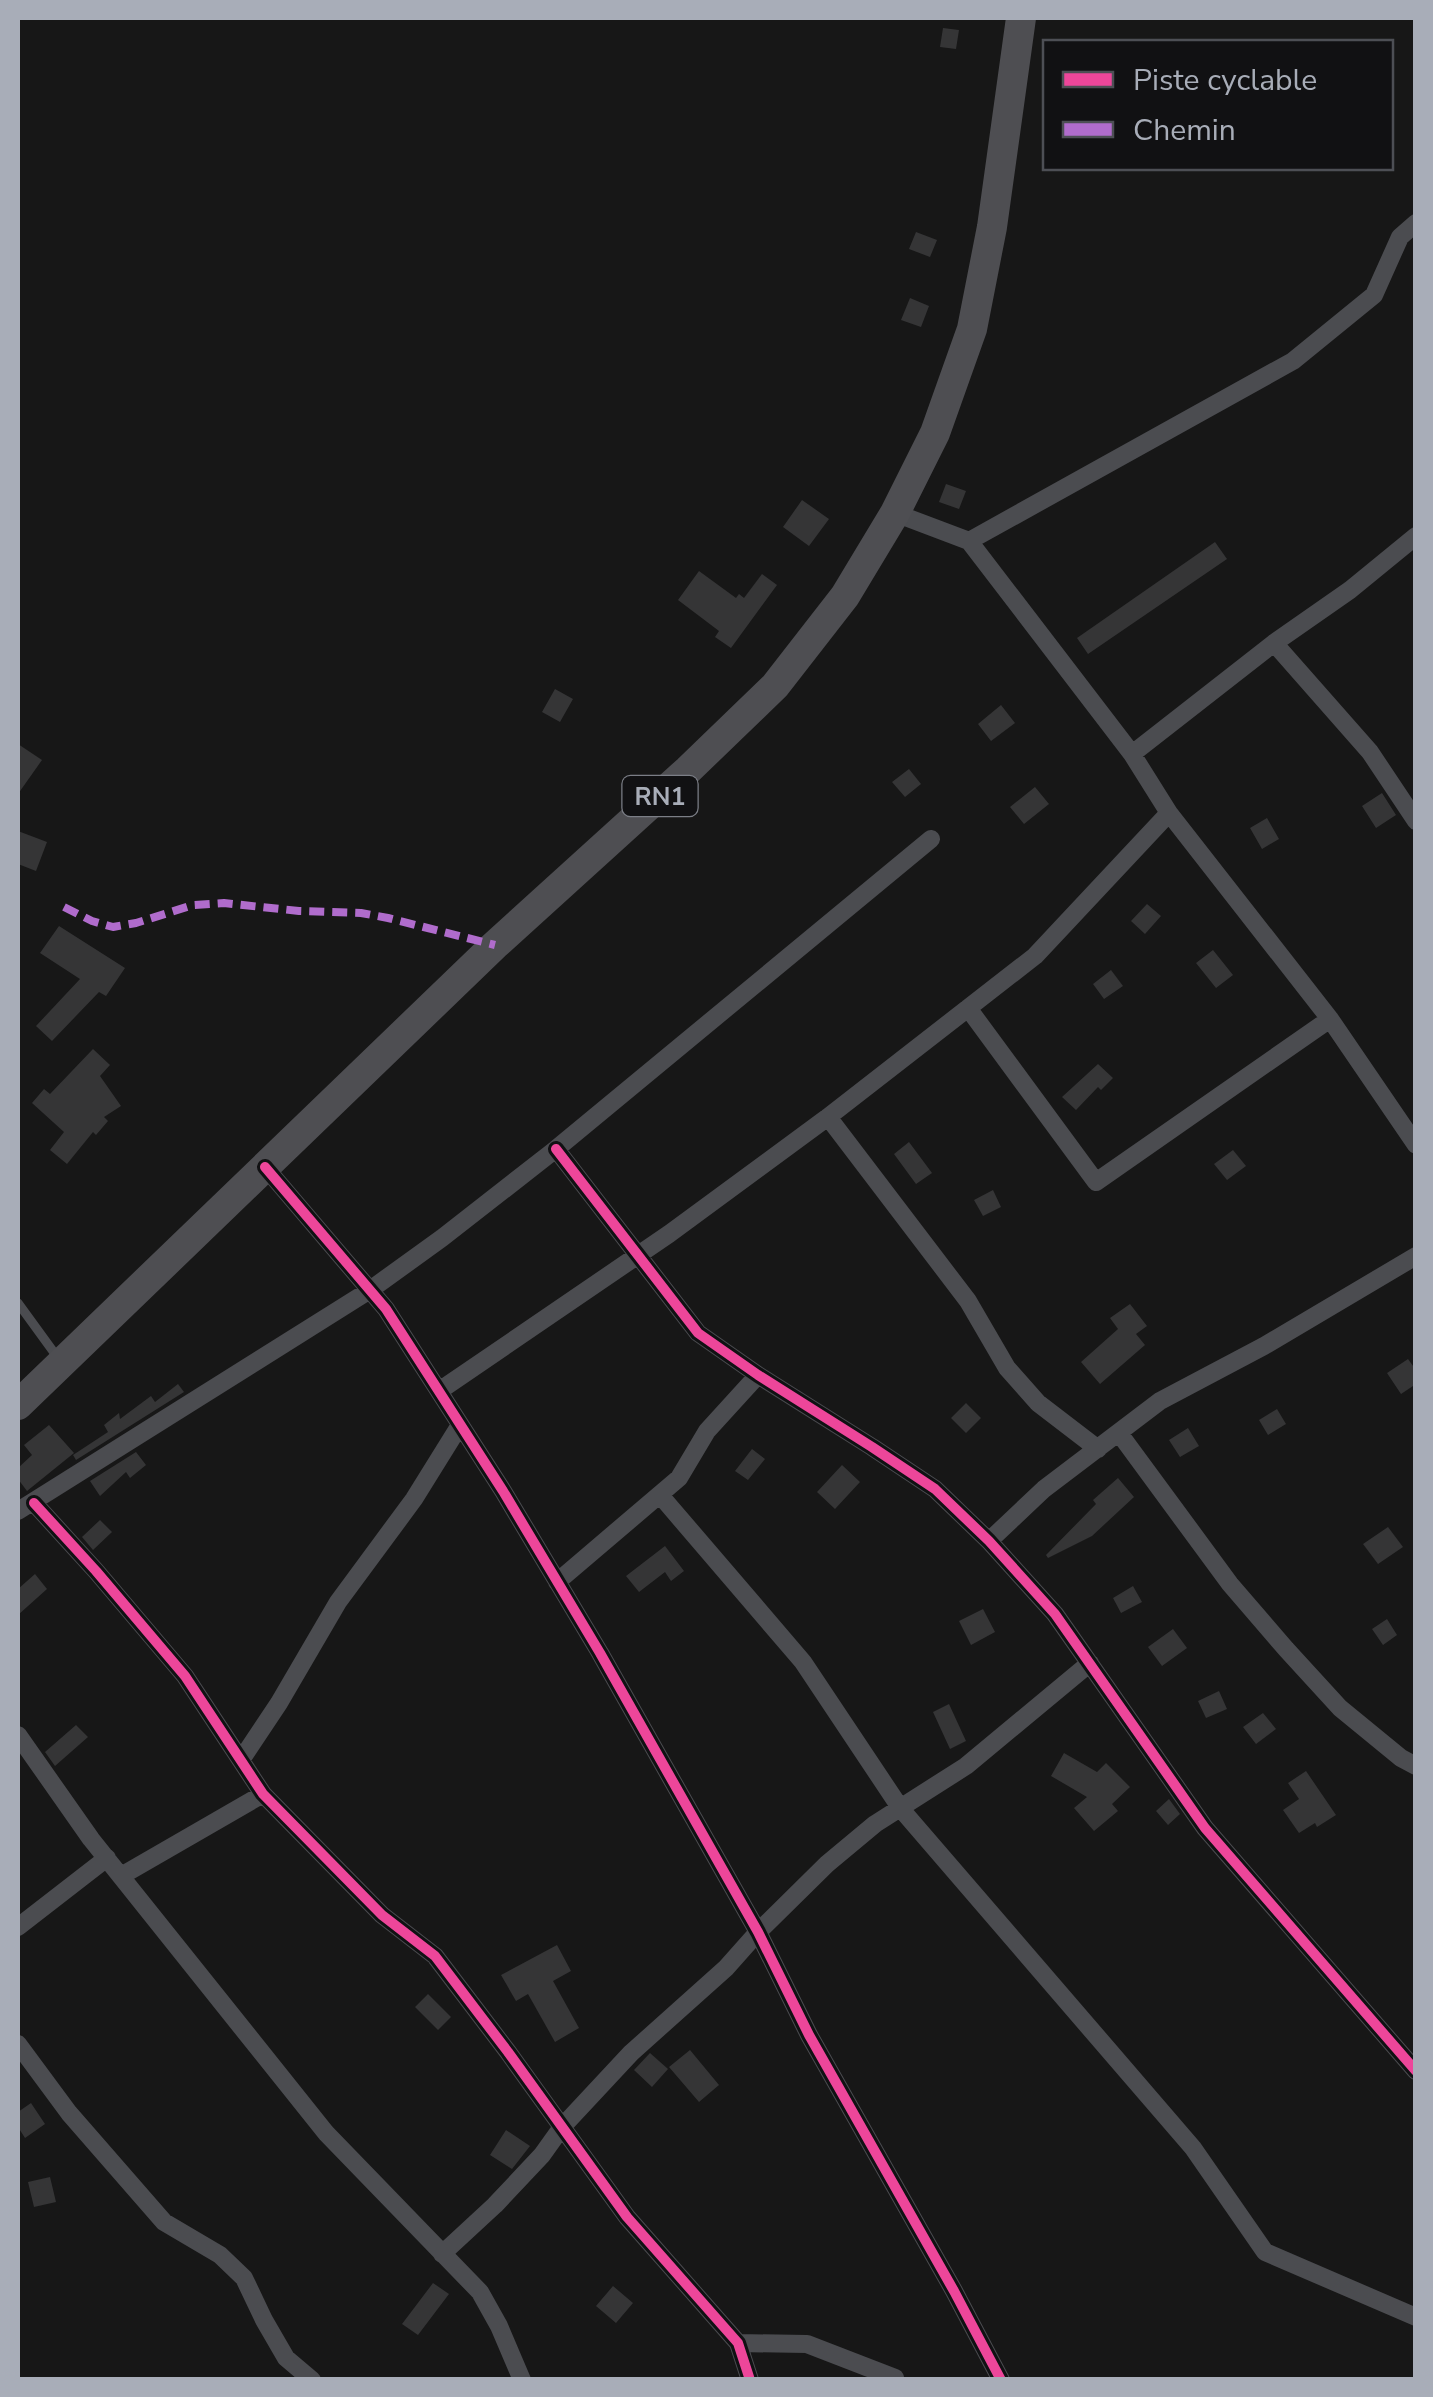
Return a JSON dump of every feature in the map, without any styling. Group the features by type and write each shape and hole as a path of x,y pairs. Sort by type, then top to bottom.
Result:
{"highway":[{"name":"RN1","path":"18,1405 494,945 775,686 846,596 936,433 972,329 992,227 1022,18"}],"street":[{"path":"969,541 1293,361 1374,295 1400,237 1416,223"},
{"path":"895,513 969,541 1132,754 1169,813 1330,1019 1416,1145"},
{"path":"1132,754 1416,536"},
{"path":"1274,643 1370,752 1416,821"},
{"path":"439,1391 636,1256 828,1117 1035,956 1169,813"},
{"path":"750,2380 738,2343 627,2217 435,1956 382,1915 263,1794 185,1676 96,1571 26,1507 370,1290 442,1238 556,1149 931,839"},
{"path":"968,1008 1096,1182 1330,1019"},
{"path":"828,1117 968,1301 1006,1368 1038,1403 1098,1448"},
{"path":"556,1149 698,1334 935,1490 989,1540 1054,1614 1205,1828 1416,2070"},
{"path":"265,1167 386,1309 557,1582 758,1932 809,2035 1000,2380"},
{"path":"989,1540 1044,1489 1160,1401 1264,1346 1416,1256"},
{"path":"557,1582 679,1478 707,1431 758,1375"},
{"path":"241,1760 279,1704 338,1602 414,1499 460,1424"},
{"path":"1119,1433 1230,1584 1286,1649 1340,1708 1416,1766"},
{"path":"660,1495 804,1662 901,1809 1192,2148 1265,2252 1416,2317"},
{"path":"442,2254 496,2205 631,2053 726,1968 839,1854 875,1824 966,1766 1090,1663"},
{"path":"18,1734 107,1858 326,2134 480,2292 522,2380"},
{"path":"121,1876 263,1794"},
{"path":"18,1927 107,1858"},
{"path":"18,2044 70,2113 164,2222 220,2255 244,2278 286,2358 312,2380"},
{"path":"738,2343 806,2344 894,2378"}],"lane":[{"path":"18,1303 62,1364"}],"building":[{"path":"943,28 959,30 956,49 940,47"},
{"path":"916,232 937,240 930,257 909,249"},
{"path":"910,298 929,306 921,327 901,320"},
{"path":"946,484 966,491 959,509 939,502"},
{"path":"802,500 829,519 809,546 783,527"},
{"path":"1215,542 1227,559 1088,654 1077,638"},
{"path":"699,571 736,598 739,594 744,598 762,574 777,585 731,648 715,637 719,631 678,600"},
{"path":"555,689 573,699 560,722 542,712"},
{"path":"1001,705 1015,723 991,741 978,724"},
{"path":"18,744 42,760 18,794"},
{"path":"909,769 921,784 905,797 892,782"},
{"path":"1035,787 1049,804 1024,824 1010,807"},
{"path":"1382,793 1396,815 1376,828 1362,806"},
{"path":"1267,818 1279,839 1262,849 1250,828"},
{"path":"18,831 47,842 36,871 18,864"},
{"path":"1147,904 1161,916 1145,934 1131,921"},
{"path":"59,926 125,968 106,996 99,992 52,1041 36,1026 80,979 40,953"},
{"path":"1213,950 1233,975 1216,988 1196,963"},
{"path":"1111,970 1123,986 1104,999 1093,984"},
{"path":"93,1049 110,1065 100,1076 121,1106 104,1117 108,1121 96,1135 93,1132 67,1164 50,1150 64,1132 32,1103 44,1089 50,1094"},
{"path":"1098,1064 1113,1078 1101,1090 1098,1087 1076,1110 1062,1097"},
{"path":"909,1142 932,1173 916,1184 894,1154"},
{"path":"1233,1150 1246,1166 1227,1180 1214,1164"},
{"path":"993,1190 1001,1207 983,1216 974,1200"},
{"path":"1130,1304 1147,1326 1136,1334 1145,1345 1100,1384 1081,1362 1118,1329 1110,1318"},
{"path":"1408,1359 1416,1370 1416,1384 1401,1394 1387,1373"},
{"path":"178,1384 184,1392 76,1460 73,1455 108,1432 104,1425 119,1413 120,1419 151,1396 155,1402"},
{"path":"966,1403 981,1418 966,1433 951,1418"},
{"path":"1277,1409 1286,1424 1268,1435 1259,1420"},
{"path":"49,1425 74,1453 27,1491 18,1479 18,1468 32,1455 24,1445"},
{"path":"1188,1428 1199,1446 1180,1457 1169,1440"},
{"path":"752,1449 765,1459 748,1480 735,1471"},
{"path":"136,1452 146,1465 130,1478 126,1472 100,1496 90,1481"},
{"path":"842,1465 860,1482 835,1509 817,1492"},
{"path":"1118,1478 1134,1497 1092,1536 1048,1558 1046,1555 1096,1504 1093,1500"},
{"path":"100,1520 112,1532 93,1550 82,1537"},
{"path":"1388,1527 1403,1547 1378,1564 1363,1544"},
{"path":"665,1546 684,1571 671,1581 665,1572 639,1592 626,1576"},
{"path":"35,1574 47,1589 18,1615 18,1589"},
{"path":"1133,1586 1142,1602 1121,1613 1113,1598"},
{"path":"983,1609 995,1632 971,1645 959,1621"},
{"path":"1387,1619 1397,1635 1383,1645 1372,1629"},
{"path":"1173,1629 1187,1648 1162,1666 1148,1647"},
{"path":"1219,1691 1227,1709 1206,1718 1198,1701"},
{"path":"949,1704 966,1741 950,1749 933,1712"},
{"path":"1263,1713 1276,1729 1256,1744 1243,1727"},
{"path":"76,1725 88,1737 55,1766 45,1752"},
{"path":"1064,1753 1097,1772 1106,1763 1130,1787 1112,1804 1118,1811 1094,1831 1074,1808 1087,1797 1051,1776"},
{"path":"1306,1771 1336,1815 1299,1833 1283,1810 1299,1799 1288,1783"},
{"path":"1169,1799 1180,1814 1168,1825 1156,1811"},
{"path":"557,1945 571,1971 553,1981 579,2028 555,2042 528,1994 516,2001 501,1975"},
{"path":"428,1994 451,2017 438,2030 415,2007"},
{"path":"690,2050 719,2085 699,2102 669,2067"},
{"path":"650,2053 668,2069 652,2087 634,2070"},
{"path":"31,2103 45,2124 25,2138 18,2127 18,2112"},
{"path":"506,2130 530,2146 512,2169 490,2155"},
{"path":"50,2177 56,2202 34,2207 28,2182"},
{"path":"433,2283 449,2294 418,2335 402,2324"},
{"path":"613,2286 633,2303 616,2323 596,2306"}],"marked path":[{"path":"64,907 113,927 193,905 224,903 361,913 495,945"}],"cycle path":[{"path":"556,1149 698,1333 935,1489 989,1541 1055,1614 1205,1828 1416,2071"},
{"path":"265,1167 386,1309 503,1491 758,1932 809,2035 1001,2380"},
{"path":"34,1503 185,1676 263,1794 382,1915 435,1956 627,2217 738,2343 750,2380"}]}
